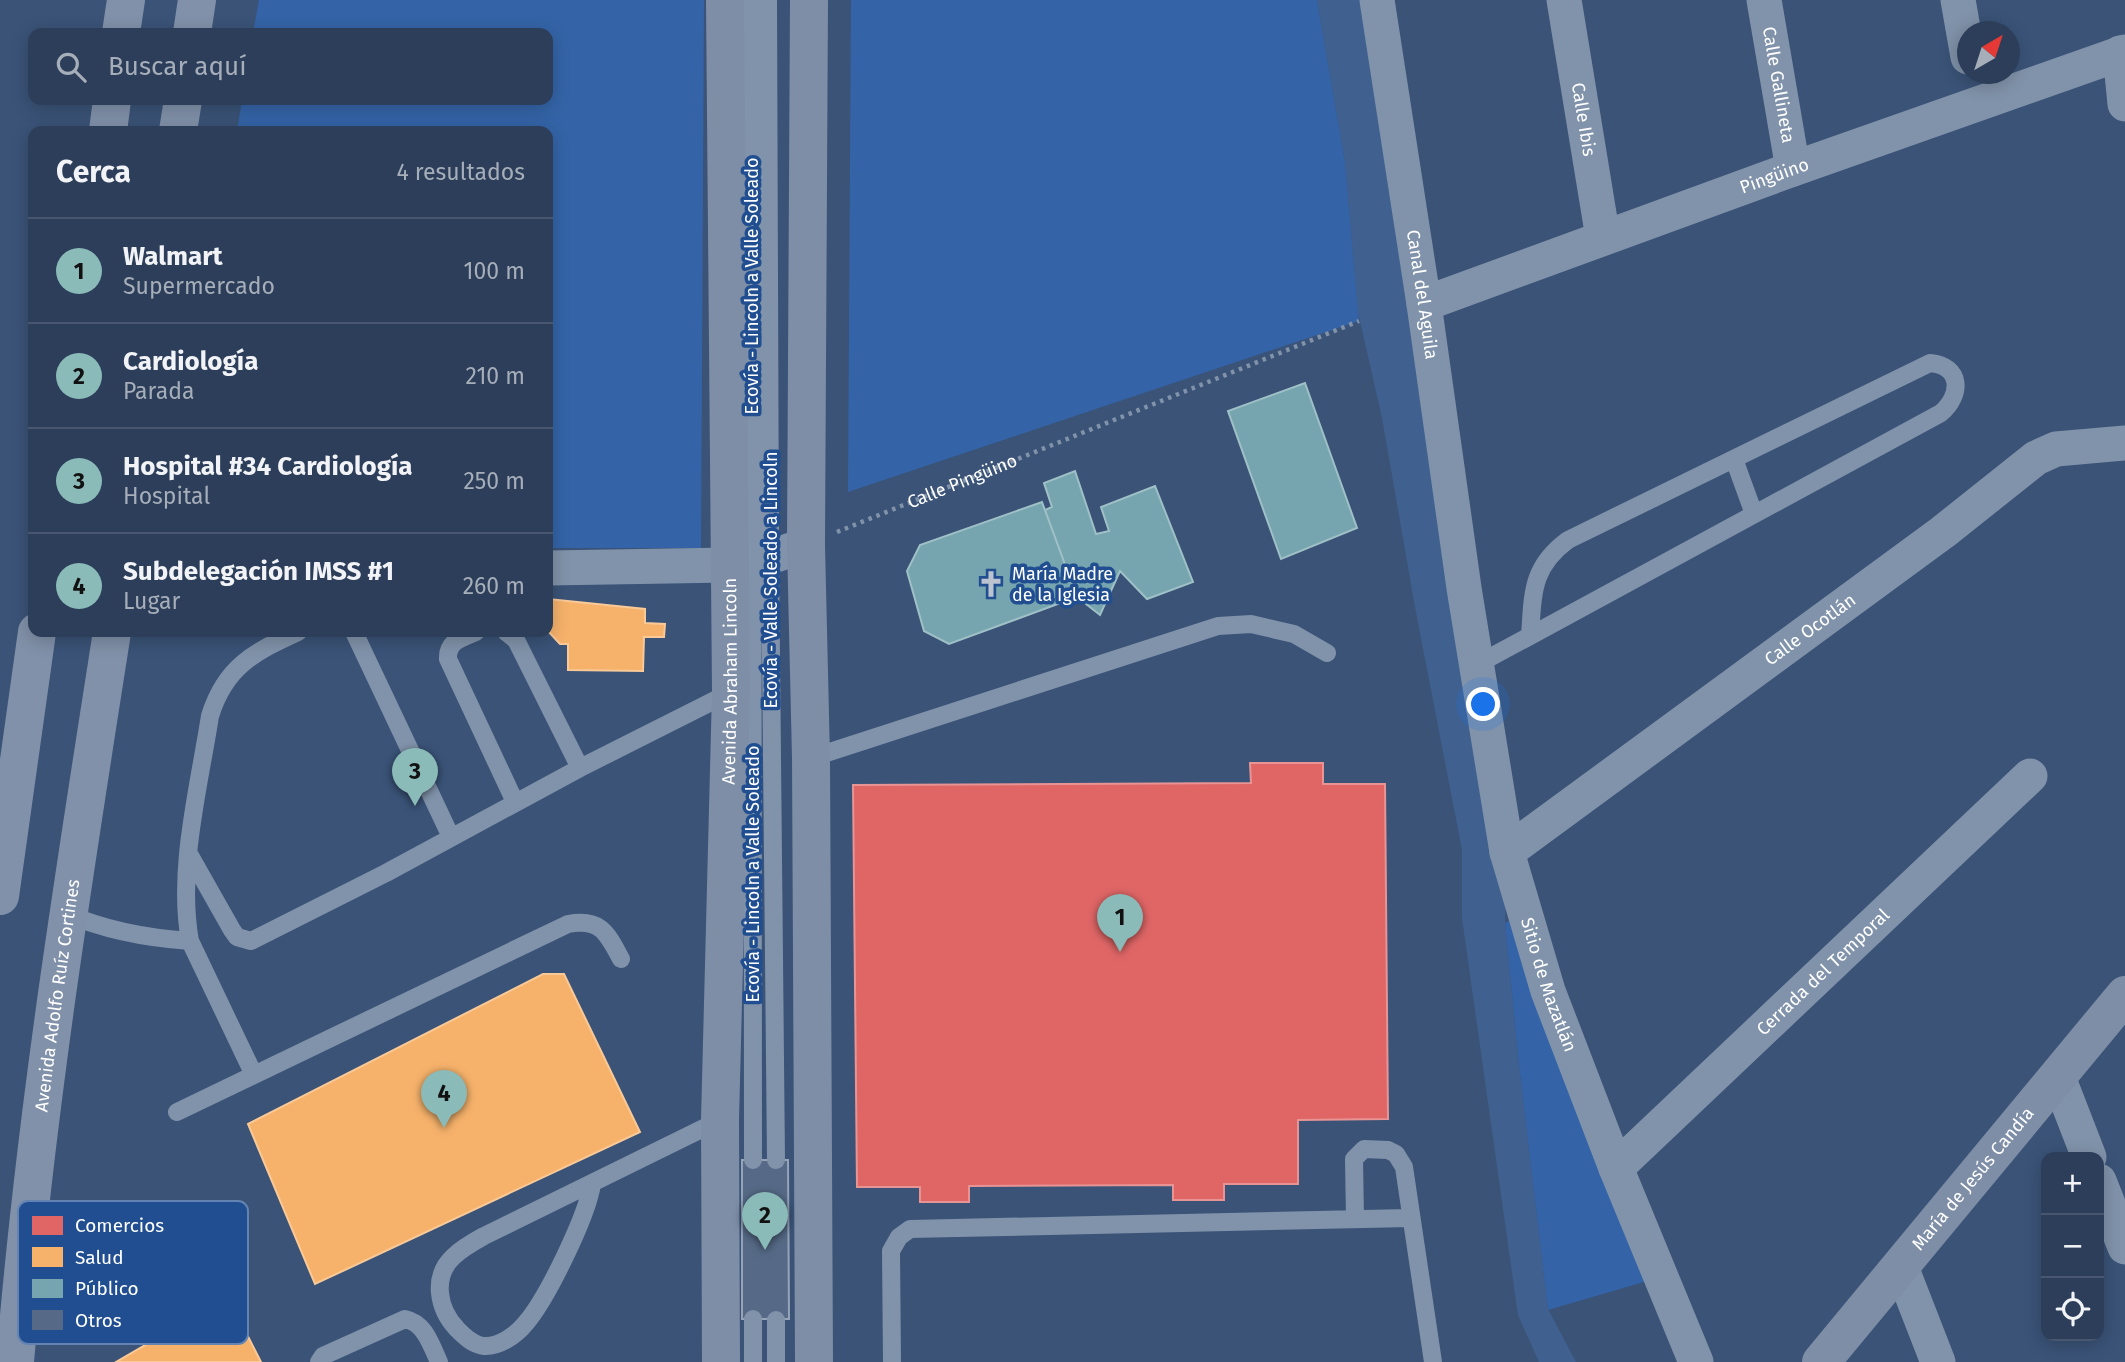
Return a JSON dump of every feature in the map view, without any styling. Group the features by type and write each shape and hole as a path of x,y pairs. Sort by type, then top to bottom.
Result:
{"main road":[{"path":"122,28 126,0"},
{"path":"193,28 197,0"},
{"name":"Avenida Abraham Lincoln","path":"722,1362 720,1120 731,692 751,561 725,0"},
{"path":"809,0 806,545 811,758 814,1362"},
{"path":"109,126 111,105"},
{"path":"179,126 182,105"},
{"path":"0,896 36,637"},
{"name":"Avenida Adolfo Ruíz Cortines","path":"32,1201 68,914 111,637"},
{"name":"María de Jesús Candía","path":"1821,1362 2125,995"},
{"name":"Avenida Adolfo Ruíz Cortines","path":"15,1362 18,1326"}],"street":[{"name":"Canal del Aguila","path":"1377,0 1464,588"},
{"name":"Calle Ibis","path":"1564,0 1603,238"},
{"name":"Calle Gallineta","path":"1764,0 1793,169"},
{"path":"1958,0 1962,21"},
{"path":"2123,53 2125,104"},
{"name":"Pingüino","path":"1424,304 1793,169 1973,89 2123,53"},
{"name":"Calle Ocotlán","path":"1507,852 1943,532 2036,458 2056,449 2125,443"},
{"path":"553,568 751,561 806,545"},
{"name":"Sitio de Mazatlán","path":"1464,588 1507,852 1548,991 1616,1168 1696,1362"},
{"name":"Cerrada del Temporal","path":"1616,1168 2030,776"},
{"path":"2057,1077 2088,1152"},
{"path":"2104,1194 2125,1247"},
{"path":"1901,1267 1938,1362"}],"lane":[{"name":"Ecovía - Lincoln a Valle Soleado","path":"752,0 753,1160"},
{"name":"Ecovía - Valle Soleado a Lincoln","path":"768,0 751,561 776,1160"},
{"path":"1476,665 1530,636 1754,514 1941,413 1955,396 1957,383 1949,370 1940,363 1930,363 1568,540 1546,559 1534,588 1530,636"},
{"path":"1734,459 1754,514"},
{"path":"811,758 1217,626 1251,624 1294,634 1327,653"},
{"path":"254,1074 190,941 186,921 189,854 210,716 216,696 240,665 287,637"},
{"path":"356,637 451,837"},
{"path":"464,637 454,641 447,652 447,659 515,802"},
{"path":"512,637 580,768"},
{"path":"189,854 232,930 237,937 251,941 731,692"},
{"path":"68,914 92,925 122,932 190,941"},
{"path":"177,1112 568,924 584,921 597,925 607,935 621,959"},
{"path":"592,1184 590,1196 575,1232 544,1297 526,1324 496,1344 482,1346 468,1339 455,1327 442,1308 442,1273 450,1259 484,1236 720,1120"},
{"path":"1355,1219 1354,1159 1364,1149 1388,1150 1396,1154 1401,1159 1433,1362"},
{"path":"892,1362 891,1251 899,1237 910,1229 1410,1218"},
{"path":"319,1362 323,1356 405,1319 412,1320 423,1329 439,1362"},
{"path":"753,1319 753,1362"},
{"path":"776,1320 776,1362"}],"path":[{"name":"Calle Pingüino","path":"806,545 1359,321"}],"shaded area":[{"path":"259,0 704,0 701,548 553,548 553,126 238,126 241,105 553,105 553,28 254,28"},
{"path":"851,0 1317,0 1345,162 1359,321 848,492"},
{"path":"1317,0 1377,0 1507,852 1505,923 1548,1309 1576,1362 1539,1362 1518,1315 1462,918 1462,850 1382,418 1358,312 1345,162"},
{"path":"1523,913 1661,1277 1548,1310 1505,923"}],"building: Comercios":[{"path":"1250,763 1323,763 1323,784 1385,784 1388,1119 1298,1120 1298,1184 1224,1184 1224,1200 1173,1200 1173,1185 969,1186 969,1202 920,1202 920,1187 857,1187 853,785 1251,783"}],"building: Salud":[{"path":"553,600 645,609 645,623 665,624 664,637 644,637 643,671 568,670 568,644 560,644 553,636"},
{"path":"543,974 564,974 640,1132 315,1284 248,1124"},
{"path":"248,1336 261,1362 116,1362 147,1344 248,1344"}],"building: Público":[{"path":"1305,383 1357,528 1281,559 1228,411"},
{"path":"1075,471 1096,534 1109,531 1101,507 1155,486 1193,582 1147,599 1120,571 1100,615 1077,597 1045,510 1052,507 1044,483"},
{"name":"María Madre de la Iglesia","path":"1042,502 1077,597 949,644 924,631 907,571 920,545"}],"building: Otros":[{"path":"742,1160 788,1160 789,1319 742,1319"}],"place":[{"name":"María Madre de la Iglesia","path":"991,584"},
{"name":"Hospital #34 Cardiología","path":"415,806"},
{"name":"Walmart","path":"1120,952"},
{"name":"Subdelegación IMSS #1","path":"444,1128"},
{"name":"Cardiología","path":"765,1250"}]}
